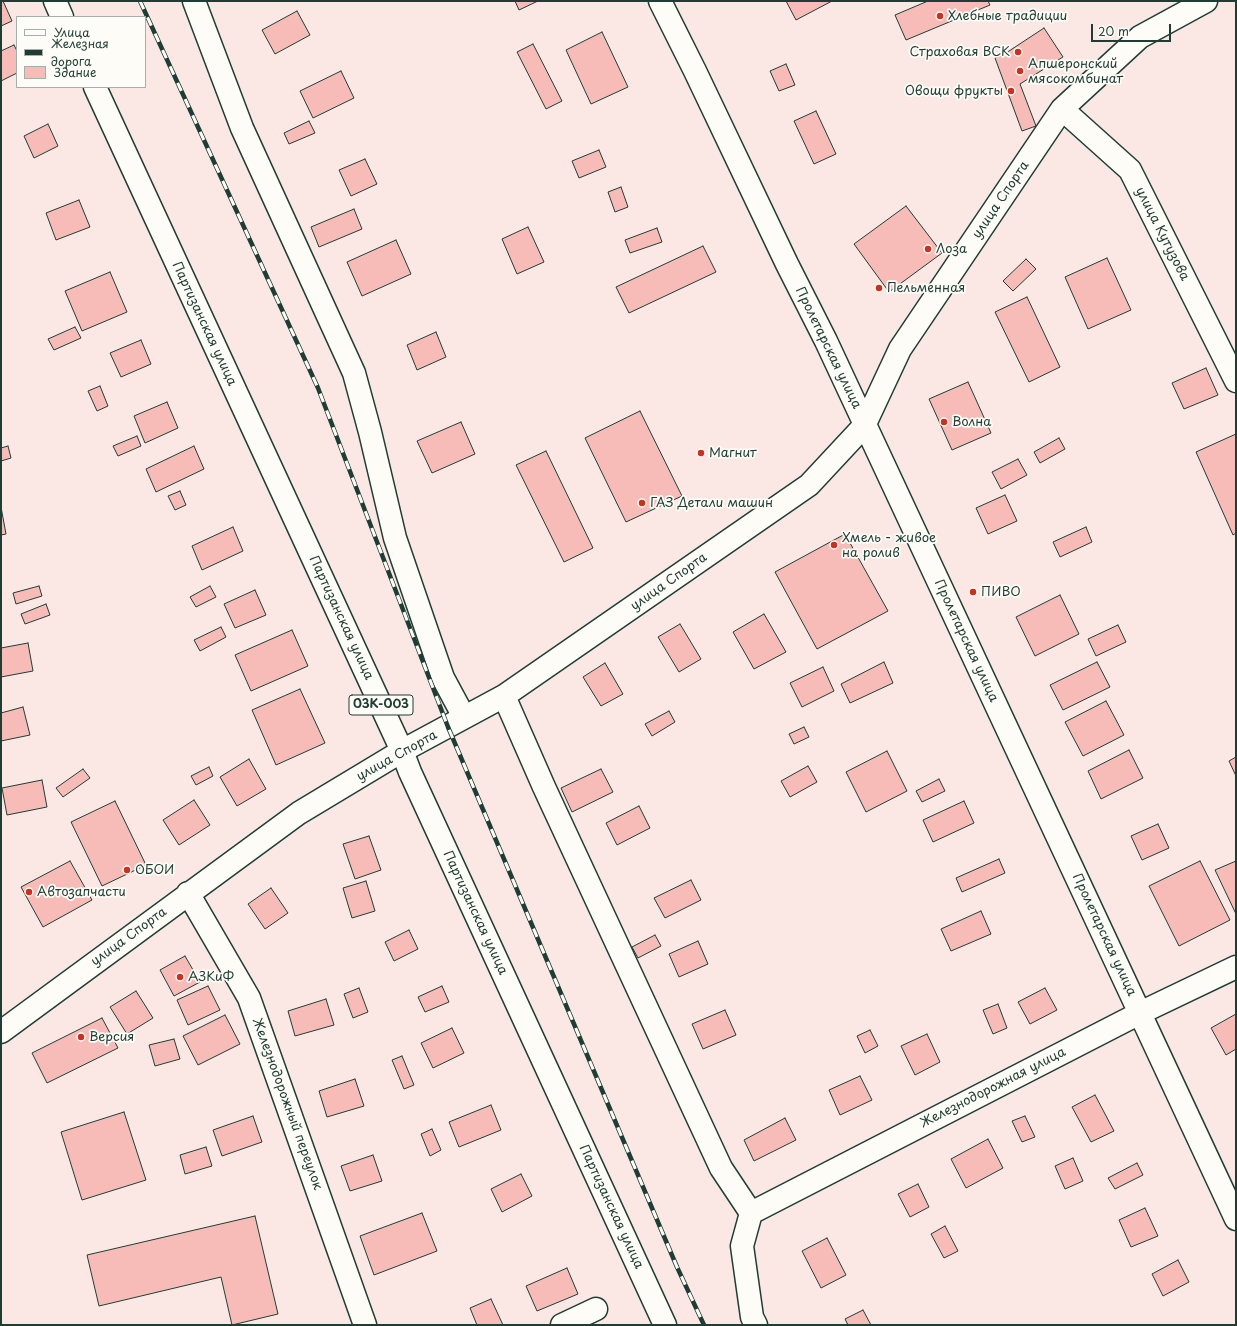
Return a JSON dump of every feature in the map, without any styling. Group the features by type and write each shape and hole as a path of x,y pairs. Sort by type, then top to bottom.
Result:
{"street":[{"path":"55,1 62,16"},
{"path":"194,1 242,128 354,373 370,432 395,538 442,678 464,717"},
{"name":"Пролетарская улица","path":"660,1 695,71 786,264 826,341 864,426 898,495 1140,1013 1159,1057 1236,1219"},
{"name":"улица Спорта","path":"1,1032 188,893 299,813 402,751 504,696 809,485 864,426 900,349 1062,109 1140,37 1206,1"},
{"name":"Партизанская улица","path":"94,88 402,751 410,772 665,1325"},
{"name":"улица Кутузова","path":"1062,109 1130,170 1236,381"},
{"path":"504,696 554,808 722,1168 751,1213 742,1246 752,1317 756,1325"},
{"name":"Железнодорожный переулок","path":"188,893 249,998 365,1325"},
{"name":"Железнодорожная улица","path":"751,1213 1140,1013 1236,967"},
{"path":"562,1325 596,1308"}],"building":[{"path":"1,1 3,1 12,21 1,26"},
{"path":"515,1 538,1 519,10"},
{"path":"786,1 832,1 796,20"},
{"path":"928,1 988,1 990,5 906,40 895,15"},
{"path":"297,11 310,35 275,54 262,30"},
{"name":"Апшеронский мясокомбинат","path":"1044,28 1063,57 1020,84 1036,126 1022,131 995,58 1003,55"},
{"path":"602,32 628,87 591,104 566,50"},
{"path":"533,44 562,101 546,109 517,52"},
{"path":"14,45 16,49 16,74 1,81 1,51"},
{"path":"786,64 795,85 779,91 770,71"},
{"path":"341,71 354,98 313,118 300,91"},
{"path":"816,111 836,154 814,164 794,121"},
{"path":"309,121 315,133 289,144 284,133"},
{"path":"48,124 58,146 34,158 24,136"},
{"path":"599,150 606,167 579,178 572,161"},
{"path":"365,159 377,184 351,196 339,170"},
{"path":"621,187 628,207 615,212 608,192"},
{"path":"79,200 90,227 56,240 46,213"},
{"path":"906,206 942,253 889,292 854,244"},
{"path":"354,209 362,229 319,247 311,227"},
{"path":"528,227 544,262 517,274 502,239"},
{"path":"657,228 662,242 630,253 625,240"},
{"path":"396,240 411,274 362,296 347,262"},
{"path":"703,246 716,272 629,313 616,287"},
{"path":"1107,258 1131,310 1088,329 1065,277"},
{"path":"1026,259 1036,269 1013,291 1003,281"},
{"path":"110,272 127,312 82,331 65,291"},
{"path":"1027,297 1060,367 1029,382 995,312"},
{"path":"75,327 81,338 54,350 48,339"},
{"path":"436,332 446,357 417,370 407,345"},
{"path":"141,340 151,364 121,377 110,353"},
{"path":"1206,368 1218,395 1184,409 1172,383"},
{"path":"968,382 991,433 952,450 929,399"},
{"path":"100,386 108,406 97,411 88,391"},
{"path":"167,402 178,428 145,443 134,416"},
{"path":"640,411 682,496 626,522 585,438"},
{"path":"461,422 475,454 432,473 417,441"},
{"path":"1236,434 1236,533 1233,535 1196,452"},
{"path":"137,436 141,446 118,456 113,446"},
{"path":"1059,438 1065,449 1040,463 1034,452"},
{"path":"8,446 11,458 1,461 1,448"},
{"path":"194,446 204,469 156,492 146,469"},
{"path":"546,451 593,548 564,562 516,465"},
{"path":"1018,459 1027,475 1001,489 992,472"},
{"path":"180,491 186,505 175,510 168,496"},
{"path":"1005,495 1017,521 988,534 976,508"},
{"path":"1,507 6,534 1,535"},
{"path":"233,527 243,551 202,570 192,546"},
{"path":"1086,527 1092,542 1060,557 1053,542"},
{"path":"845,534 888,611 817,649 775,572"},
{"path":"39,586 42,596 16,604 13,593"},
{"path":"210,586 216,597 196,607 190,597"},
{"path":"255,590 266,615 235,628 224,604"},
{"path":"1060,595 1079,634 1035,656 1016,617"},
{"path":"46,604 50,615 25,624 21,614"},
{"path":"764,614 786,652 754,669 733,632"},
{"path":"680,624 701,659 679,672 658,637"},
{"path":"1118,625 1126,642 1096,656 1088,639"},
{"path":"221,627 226,637 200,651 194,640"},
{"path":"292,630 308,666 251,691 235,655"},
{"path":"28,643 33,671 1,677 1,648"},
{"path":"884,662 893,683 850,703 841,684"},
{"path":"1097,662 1110,687 1063,710 1050,685"},
{"path":"605,663 623,694 601,706 583,677"},
{"path":"823,667 834,691 802,707 790,683"},
{"path":"300,689 325,743 276,765 252,710"},
{"path":"1106,701 1124,735 1083,756 1065,722"},
{"path":"23,707 30,735 1,741 1,713"},
{"path":"669,711 675,722 652,736 645,724"},
{"path":"804,727 809,737 794,744 789,734"},
{"path":"1129,750 1143,778 1101,799 1088,771"},
{"path":"887,751 907,791 866,812 846,772"},
{"path":"1236,757 1236,776 1229,761"},
{"path":"249,759 266,789 237,806 220,777"},
{"path":"808,766 817,782 790,797 781,781"},
{"path":"209,767 213,776 196,785 191,776"},
{"path":"83,769 90,778 63,797 56,788"},
{"path":"601,769 613,792 572,812 561,788"},
{"path":"939,779 945,791 922,802 916,791"},
{"path":"42,780 47,807 7,815 2,788"},
{"path":"194,800 210,825 179,845 163,820"},
{"path":"115,801 146,865 102,886 71,822"},
{"path":"964,801 974,823 933,842 923,820"},
{"path":"639,806 650,828 617,845 606,823"},
{"path":"1158,824 1169,848 1142,860 1131,836"},
{"path":"369,836 381,870 355,879 343,844"},
{"path":"999,859 1005,873 962,892 956,878"},
{"path":"70,861 92,900 43,927 21,887"},
{"path":"1200,861 1230,920 1179,946 1149,886"},
{"path":"1236,861 1236,914 1215,870"},
{"path":"691,880 701,900 665,918 654,898"},
{"path":"366,881 375,911 352,918 343,888"},
{"path":"271,888 288,913 265,929 248,904"},
{"path":"981,911 991,934 951,951 941,929"},
{"path":"409,930 418,949 394,961 385,942"},
{"path":"655,935 661,946 638,958 632,947"},
{"path":"698,941 708,964 679,977 669,954"},
{"path":"185,956 200,982 174,996 160,970"},
{"path":"208,986 220,1010 188,1025 177,1000"},
{"path":"442,986 449,1002 425,1012 418,997"},
{"path":"359,988 368,1012 353,1018 344,994"},
{"path":"1045,988 1057,1010 1030,1024 1018,1002"},
{"path":"136,991 153,1018 127,1034 110,1007"},
{"path":"326,999 334,1025 295,1036 288,1011"},
{"path":"998,1004 1007,1028 993,1034 983,1010"},
{"path":"725,1010 736,1035 703,1049 692,1024"},
{"path":"1236,1014 1236,1049 1226,1055 1211,1028"},
{"path":"225,1015 240,1044 198,1065 183,1036"},
{"path":"102,1018 118,1048 47,1083 32,1053"},
{"path":"452,1028 464,1053 433,1068 421,1043"},
{"path":"870,1030 878,1046 865,1053 857,1036"},
{"path":"927,1034 940,1062 915,1075 901,1046"},
{"path":"174,1039 180,1059 155,1066 149,1045"},
{"path":"402,1056 414,1085 404,1089 392,1060"},
{"path":"860,1076 872,1100 840,1115 829,1090"},
{"path":"355,1079 364,1106 327,1117 319,1091"},
{"path":"1095,1095 1114,1131 1091,1142 1072,1107"},
{"path":"491,1105 501,1130 459,1147 449,1122"},
{"path":"124,1112 146,1180 82,1200 61,1132"},
{"path":"253,1116 262,1142 222,1156 213,1130"},
{"path":"1025,1116 1035,1137 1022,1142 1012,1121"},
{"path":"785,1118 796,1140 754,1161 744,1140"},
{"path":"432,1129 441,1150 430,1156 421,1134"},
{"path":"988,1139 1003,1168 966,1188 951,1159"},
{"path":"206,1147 212,1166 185,1174 180,1155"},
{"path":"373,1155 382,1181 350,1191 341,1166"},
{"path":"1073,1158 1083,1181 1065,1189 1055,1166"},
{"path":"1137,1163 1143,1175 1115,1189 1108,1178"},
{"path":"521,1174 532,1196 502,1212 491,1189"},
{"path":"918,1184 929,1207 910,1217 898,1194"},
{"path":"1145,1208 1158,1236 1131,1247 1119,1220"},
{"path":"422,1213 437,1251 374,1275 360,1236"},
{"path":"255,1216 278,1314 232,1325 221,1277 99,1306 87,1255"},
{"path":"945,1226 958,1251 944,1258 931,1234"},
{"path":"827,1238 846,1275 821,1288 802,1251"},
{"path":"1178,1260 1189,1282 1163,1296 1152,1274"},
{"path":"567,1268 578,1294 537,1311 526,1286"},
{"path":"491,1299 503,1325 477,1325 470,1308"},
{"path":"863,1310 871,1325 848,1325 845,1319"}],"railway":[{"path":"140,1 318,388 448,727 677,1267 704,1325"}],"place":[{"name":"Хлебные традиции","path":"940,16"},
{"name":"Страховая ВСК","path":"1018,52"},
{"name":"Апшеронский мясокомбинат","path":"1020,71"},
{"name":"Овощи фрукты","path":"1011,91"},
{"name":"Лоза","path":"928,249"},
{"name":"Пельменная","path":"879,288"},
{"name":"Волна","path":"944,422"},
{"name":"Магнит","path":"701,453"},
{"name":"ГАЗ Детали машин","path":"642,503"},
{"name":"Хмель - живое на ролив","path":"834,545"},
{"name":"ПИВО","path":"973,592"},
{"name":"ОБОИ","path":"127,870"},
{"name":"Автозапчасти","path":"29,892"},
{"name":"АЗКиФ","path":"180,977"},
{"name":"Версия","path":"81,1037"}]}
